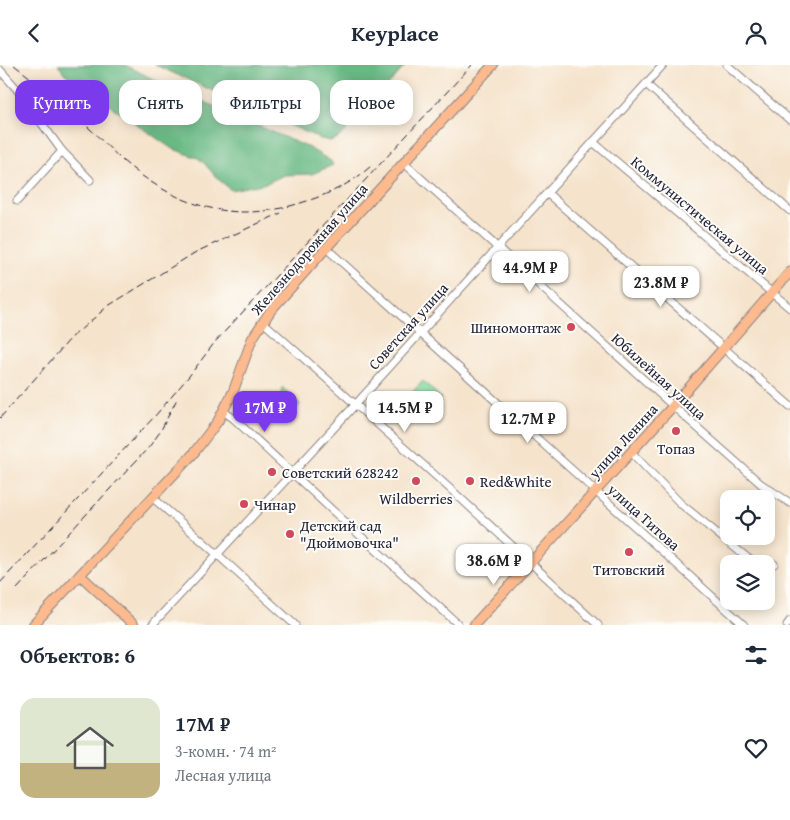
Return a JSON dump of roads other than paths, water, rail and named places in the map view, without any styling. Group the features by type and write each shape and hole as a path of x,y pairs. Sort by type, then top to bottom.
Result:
{"main road":[{"name":"Железнодорожная улица","path":"33,625 198,448 213,429 233,391 250,345 262,322 326,247 493,65"},
{"name":"улица Ленина","path":"474,625 673,406 790,272"},
{"path":"80,575 134,625"}],"street":[{"name":"Советская улица","path":"152,625 356,404 662,65"},
{"path":"727,65 790,120"},
{"path":"1,73 62,151 90,180"},
{"path":"646,84 790,211"},
{"name":"Коммунистическая улица","path":"593,142 790,308"},
{"path":"17,201 62,151"},
{"name":"Юбилейная улица","path":"404,163 761,484 790,503"},
{"path":"547,193 790,406"},
{"name":"улица Титова","path":"326,247 744,625"},
{"path":"262,322 356,404 598,625"},
{"path":"223,411 459,625"},
{"path":"631,452 681,504 744,555"},
{"path":"152,497 217,553 295,625"},
{"path":"787,625 790,621"}],"railway":[{"path":"14,65 62,104 122,160 141,175 160,188 180,198 201,205 222,210 244,212 266,211 290,206 333,191 353,180 371,166"},
{"path":"0,583 155,416 215,342 472,65"},
{"path":"0,418 71,338 108,306 196,252 281,213"},
{"path":"17,589 149,447 160,432 178,397"}],"place":[{"name":"Шиномонтаж","path":"571,327"},
{"name":"Топаз","path":"676,431"},
{"name":"Советский 628242","path":"272,472"},
{"name":"Wildberries","path":"416,481"},
{"name":"Red&White","path":"470,481"},
{"name":"Чинар","path":"244,504"},
{"name":"Детский сад \"Дюймовочка\"","path":"290,534"},
{"name":"Титовский","path":"629,552"}]}
